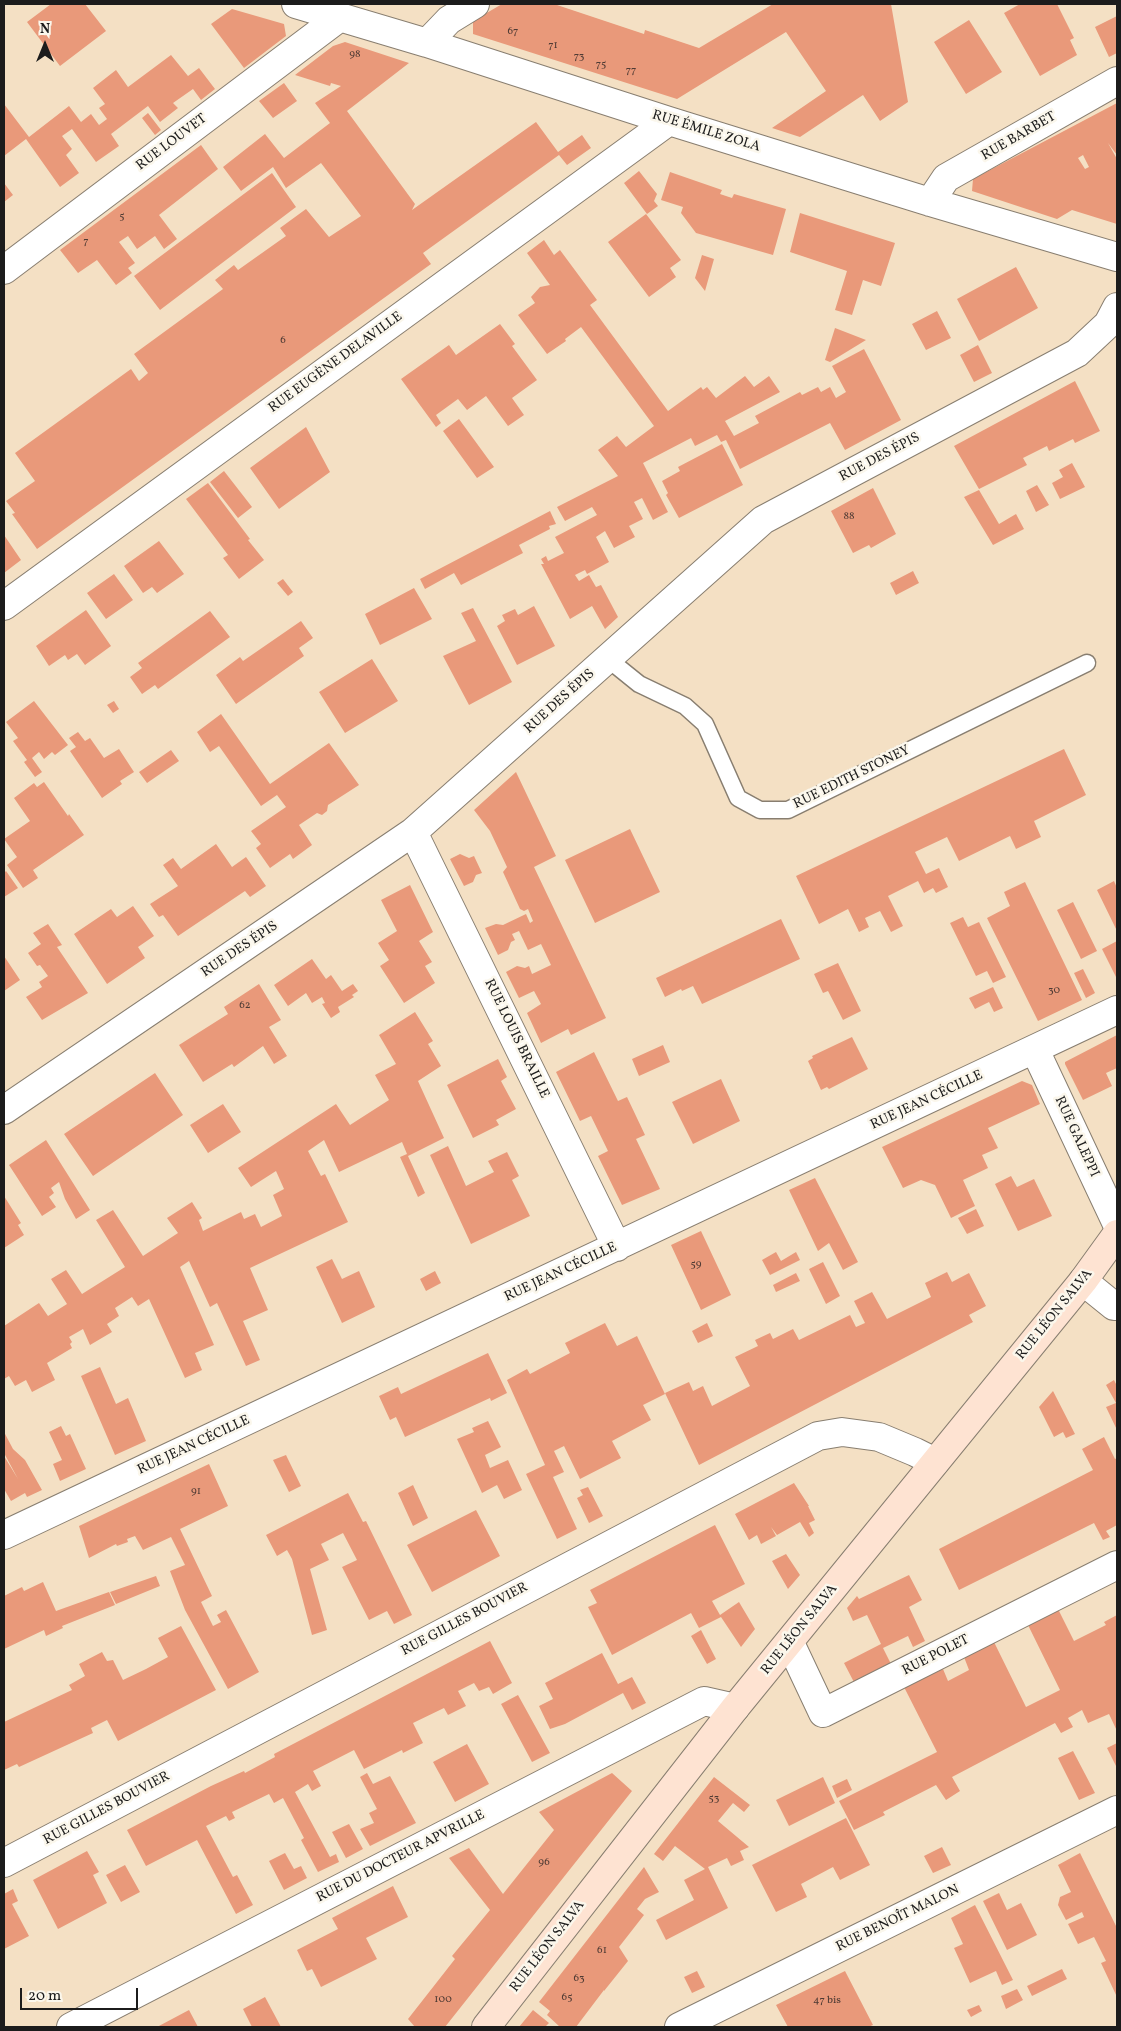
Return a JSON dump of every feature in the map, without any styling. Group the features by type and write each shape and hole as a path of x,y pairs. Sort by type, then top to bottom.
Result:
{"street":[{"path":"427,43 449,20 475,4"},
{"name":"RUE ÉMILE ZOLA","path":"317,9 930,202 1117,257"},
{"name":"RUE LOUVET","path":"4,270 317,9"},
{"name":"RUE BARBET","path":"930,202 946,178 1117,81"},
{"name":"RUE EUGÈNE DELAVILLE","path":"4,606 669,121"},
{"name":"RUE DES ÉPIS","path":"4,1110 414,832 763,520 1077,353 1108,324 1117,307"},
{"name":"RUE LOUIS BRAILLE","path":"414,832 617,1247"},
{"name":"RUE JEAN CÉCILLE","path":"4,1535 1117,1010"},
{"name":"RUE GALEPPI","path":"1035,1050 1117,1224"},
{"name":"RUE LÉON SALVA","path":"486,2027 735,1708 790,1643 1083,1281 1117,1234"},
{"path":"1083,1281 1114,1306 1117,1306"},
{"name":"RUE GILLES BOUVIER","path":"4,1863 818,1436 842,1432 879,1437 935,1462"},
{"name":"RUE POLET","path":"790,1643 823,1713 1117,1565"},
{"name":"RUE DU DOCTEUR APVRILLE","path":"71,2027 704,1701 735,1708"},
{"name":"RUE BENOÎT MALON","path":"679,2027 1117,1810"}],"lane":[{"name":"RUE EDITH STONEY","path":"608,660 639,684 685,706 704,724 738,798 760,810 788,810 1087,663"}],"building":[{"path":"51,4 85,4 106,31 60,66 27,22"},
{"path":"502,4 558,4 644,34 645,30 699,48 773,4 891,4 908,102 880,121 863,95 800,137 772,128 826,91 786,32 677,99 473,34 473,21"},
{"path":"1020,4 1057,4 1074,38 1070,40 1077,55 1040,76 1004,13"},
{"path":"232,9 284,24 286,36 244,68 211,24"},
{"path":"1117,16 1117,53 1109,57 1095,27"},
{"path":"969,20 1002,72 966,94 934,42"},
{"path":"345,42 409,63 347,111 415,204 412,210 536,122 558,152 582,135 591,148 567,165 559,155 423,253 431,264 37,549 12,514 15,513 6,501 35,481 15,453 131,369 139,381 148,373 134,354 223,289 215,280 234,265 238,270 286,236 280,228 306,209 329,237 361,216 321,163 286,188 273,167 241,191 223,167 265,134 284,158 330,123 315,103 341,86 331,83 330,86 295,75 333,46"},
{"path":"171,55 188,76 199,68 215,89 201,100 193,89 173,103 178,108 160,122 148,106 111,134 119,146 96,162 72,129 62,136 72,149 66,155 79,173 60,187 26,139 4,156 4,104 29,137 69,106 81,122 91,114 99,125 107,119 99,108 105,104 93,88 116,70 128,87"},
{"path":"284,83 297,101 273,118 259,101"},
{"path":"1117,103 1117,155 1108,143 1117,159 1117,224 1072,210 1057,219 972,191 973,179","holes":["1083,155 1089,167 1085,169 1078,158"]},
{"path":"148,113 161,130 155,135 142,118"},
{"path":"201,145 218,169 159,215 177,239 164,249 155,236 137,249 128,236 119,242 135,263 128,268 132,273 116,285 97,260 78,273 60,250"},
{"path":"639,171 657,194 654,201 658,206 647,214 624,183"},
{"path":"670,172 722,190 720,194 732,198 734,194 786,209 773,255 696,233 681,213 683,207 661,200"},
{"path":"272,173 296,207 160,310 134,276"},
{"path":"4,183 13,195 4,202"},
{"path":"800,213 895,243 881,286 863,280 852,315 835,310 847,271 790,252"},
{"path":"646,214 681,260 670,268 676,277 649,297 608,242"},
{"path":"544,240 554,255 560,250 597,300 590,305 668,411 701,387 703,390 707,387 716,398 745,376 754,387 769,376 780,392 725,421 734,436 759,423 755,416 800,392 802,395 818,387 821,392 830,387 836,398 846,392 832,366 864,349 901,420 845,450 830,423 740,469 726,440 721,442 717,435 695,446 691,438 643,463 668,512 653,520 642,498 634,502 643,519 629,526 635,537 614,548 605,531 596,537 609,562 587,574 585,570 575,575 579,581 589,575 596,587 601,585 618,617 605,629 592,606 570,619 541,564 544,564 541,559 546,556 548,561 564,553 555,537 597,515 592,507 565,521 557,507 618,476 598,450 617,436 626,447 654,426 581,327 565,339 566,341 547,354 518,315 535,303 531,297 540,287 550,285 527,253"},
{"path":"702,255 714,259 705,291 695,278"},
{"path":"1016,267 1038,308 979,341 957,299"},
{"path":"937,311 951,338 926,350 912,324"},
{"path":"500,324 515,344 512,346 537,380 512,398 524,415 508,426 486,396 467,410 458,399 436,415 441,423 436,427 401,379 449,345 456,355"},
{"path":"835,328 866,340 830,362 825,360"},
{"path":"978,345 992,373 974,382 960,355"},
{"path":"1075,381 1100,431 1075,443 1073,439 1049,451 1047,446 1023,458 1027,465 979,489 954,446"},
{"path":"459,419 494,467 477,478 443,431"},
{"path":"306,427 330,472 279,509 250,468"},
{"path":"722,444 743,485 679,518 666,495 668,493 662,481 680,471 678,467"},
{"path":"1072,463 1085,487 1060,499 1052,483 1063,477 1059,470"},
{"path":"224,471 252,507 238,518 210,482"},
{"path":"208,483 264,560 239,579 223,558 228,555 186,499"},
{"path":"1037,485 1049,505 1036,512 1026,491"},
{"path":"873,488 896,534 871,548 869,545 853,553 831,511"},
{"path":"979,490 999,524 1016,514 1024,529 993,545 964,497"},
{"path":"550,511 556,524 549,526 550,529 519,545 523,553 461,585 454,573 425,589 420,579"},
{"path":"4,535 21,560 4,573"},
{"path":"159,541 184,574 157,593 152,587 143,593 124,566"},
{"path":"913,571 919,583 896,595 890,583"},
{"path":"114,574 133,600 106,619 87,593"},
{"path":"283,579 293,592 288,596 277,583"},
{"path":"414,588 432,619 380,645 365,614"},
{"path":"534,606 555,646 517,665 497,626 505,621 502,615 515,609 518,615"},
{"path":"473,608 512,682 469,705 443,656 476,641 461,613"},
{"path":"86,610 111,646 85,665 77,654 68,660 65,655 49,666 36,646"},
{"path":"210,611 230,637 158,689 155,685 142,694 130,677 142,668 138,663"},
{"path":"301,621 313,638 299,648 304,656 236,704 216,675 240,657 243,661"},
{"path":"372,659 398,701 345,733 319,692"},
{"path":"34,701 68,745 55,755 52,752 44,759 39,752 32,758 42,772 35,777 24,762 27,760 13,741 18,738 6,722"},
{"path":"114,701 119,709 113,713 107,705"},
{"path":"221,714 270,784 329,743 359,785 328,805 327,811 322,815 317,813 299,825 312,845 293,859 290,854 270,868 256,848 261,844 251,831 286,807 277,795 261,806 219,746 210,752 197,732"},
{"path":"78,732 85,741 90,738 104,758 119,749 134,772 120,781 122,784 102,798 70,751 76,747 69,738"},
{"path":"1064,749 1086,795 1034,821 1041,837 1016,849 1010,836 959,861 947,837 915,852 926,874 939,868 948,887 936,893 933,888 924,893 918,881 888,896 903,926 891,932 880,911 865,918 869,927 859,932 848,909 819,924 796,876"},
{"path":"171,750 179,761 147,783 139,772"},
{"path":"516,772 556,856 534,867 606,1018 571,1035 568,1029 541,1043 527,1013 541,1004 534,991 519,998 506,972 517,966 525,968 529,966 532,974 551,965 541,944 528,950 519,931 512,934 515,940 511,942 508,950 498,955 485,928 496,924 503,925 526,914 530,923 533,921 528,909 524,911 520,909 503,872 507,867 490,831 474,810"},
{"path":"44,782 84,835 33,870 38,878 23,888 7,865 17,857 4,839 30,821 14,798 34,783 37,787"},
{"path":"630,829 660,892 595,923 565,860"},
{"path":"216,844 232,867 246,857 266,886 250,897 245,891 178,936 163,915 159,917 150,904 178,886 163,865 173,858 181,869"},
{"path":"460,854 469,858 474,856 482,873 476,875 473,882 464,886 450,859"},
{"path":"6,871 18,888 4,897 4,873"},
{"path":"1114,881 1117,888 1117,931 1097,890"},
{"path":"1025,882 1082,1000 1038,1021 987,918 1010,906 1004,892"},
{"path":"410,885 433,932 419,941 432,962 425,966 435,983 404,1003 380,966 389,960 378,943 397,931 381,900"},
{"path":"1073,902 1097,951 1081,959 1057,910"},
{"path":"133,906 154,936 138,947 145,958 107,984 74,934 111,909 117,917"},
{"path":"963,917 968,927 979,922 1006,977 993,983 987,971 976,976 950,923"},
{"path":"781,919 800,959 702,1004 693,986 682,991 681,989 665,997 656,978"},
{"path":"48,924 62,945 57,947 88,993 42,1020 26,997 42,987 39,982 48,976 40,965 37,966 28,953 41,944 33,933"},
{"path":"1117,941 1117,979 1102,949"},
{"path":"4,956 20,980 4,991"},
{"path":"312,959 326,979 331,975 342,991 353,984 358,991 352,995 354,997 338,1007 340,1012 331,1018 322,1004 325,1003 322,997 312,1003 306,993 288,1006 274,985"},
{"path":"838,963 861,1011 843,1020 828,991 823,993 814,974"},
{"path":"1083,969 1095,993 1086,998 1074,973"},
{"path":"259,984 281,1020 269,1027 287,1056 274,1064 263,1046 234,1067 232,1064 203,1082 179,1045 228,1014 224,1007"},
{"path":"993,987 1003,1008 994,1012 989,1002 975,1009 969,998"},
{"path":"415,1012 433,1041 428,1044 441,1066 418,1081 444,1138 408,1156 425,1193 418,1197 400,1157 407,1154 402,1142 339,1172 324,1140 308,1151 321,1176 325,1174 348,1222 250,1268 268,1310 243,1321 260,1360 246,1366 217,1303 210,1307 189,1261 180,1267 214,1345 195,1353 202,1370 185,1378 149,1299 138,1306 132,1297 115,1308 119,1316 107,1324 112,1332 90,1345 83,1329 69,1337 72,1342 70,1344 72,1348 47,1363 55,1380 32,1392 26,1380 15,1386 9,1376 4,1379 4,1326 39,1303 48,1316 67,1304 51,1279 66,1270 82,1294 125,1267 96,1220 113,1210 143,1256 178,1233 167,1218 192,1202 202,1218 199,1220 203,1231 241,1212 244,1219 255,1214 261,1227 282,1216 273,1195 284,1189 276,1171 251,1187 238,1168 336,1104 350,1125 389,1100 375,1075 396,1064 379,1035"},
{"path":"1117,1035 1117,1068 1106,1073 1112,1086 1083,1100 1065,1062"},
{"path":"852,1037 868,1069 829,1089 827,1087 821,1090 808,1061 813,1058 812,1056"},
{"path":"663,1045 670,1062 639,1076 632,1059"},
{"path":"594,1052 618,1101 627,1097 645,1135 636,1139 660,1189 622,1205 598,1156 608,1151 591,1116 580,1121 556,1072"},
{"path":"498,1059 507,1077 501,1081 516,1109 496,1120 499,1125 473,1138 447,1085"},
{"path":"155,1073 183,1115 93,1176 64,1134"},
{"path":"721,1079 740,1121 693,1144 672,1102"},
{"path":"1022,1081 1032,1085 1040,1104 988,1128 998,1148 982,1155 988,1168 963,1180 975,1206 951,1218 935,1185 921,1180 903,1188 882,1147"},
{"path":"223,1104 241,1132 208,1153 190,1125"},
{"path":"46,1140 90,1210 76,1219 65,1199 59,1182 51,1188 54,1193 49,1197 56,1207 42,1216 9,1165"},
{"path":"448,1146 466,1186 494,1172 488,1161 507,1152 519,1176 512,1180 530,1216 471,1244 430,1155"},
{"path":"1011,1176 1017,1187 1034,1179 1052,1216 1018,1231 995,1184"},
{"path":"815,1178 858,1262 843,1270 829,1243 818,1251 789,1190"},
{"path":"4,1196 21,1223 18,1225 24,1235 4,1248"},
{"path":"976,1209 984,1226 967,1234 958,1218"},
{"path":"701,1231 731,1295 701,1310 671,1245"},
{"path":"776,1252 781,1261 796,1252 800,1260 770,1275 762,1260"},
{"path":"332,1259 342,1279 359,1271 375,1307 342,1323 316,1267"},
{"path":"823,1262 840,1296 826,1304 809,1269"},
{"path":"435,1271 441,1283 426,1291 420,1279"},
{"path":"947,1272 952,1282 969,1273 986,1306 969,1315 973,1322 699,1465 665,1393 689,1382 693,1391 703,1386 712,1406 750,1386 735,1357 758,1346 755,1340 770,1333 773,1339 793,1329 799,1340 850,1315 856,1327 865,1323 854,1301 872,1292 887,1319 931,1297 925,1283"},
{"path":"796,1273 800,1281 776,1292 773,1285"},
{"path":"605,1323 617,1346 637,1336 665,1394 643,1405 651,1420 612,1441 621,1458 580,1479 564,1446 554,1451 564,1472 553,1477 577,1529 557,1539 526,1474 545,1465 507,1380 527,1369 530,1374 570,1353 565,1343"},
{"path":"707,1323 713,1336 698,1343 692,1331"},
{"path":"488,1353 507,1393 491,1401 490,1398 405,1437 396,1417 390,1420 379,1396 398,1387 401,1394"},
{"path":"100,1367 116,1404 128,1398 146,1441 115,1455 81,1376"},
{"path":"1114,1380 1117,1386 1117,1430 1106,1407 1116,1403 1106,1385"},
{"path":"1053,1391 1075,1434 1066,1438 1063,1432 1054,1437 1039,1407"},
{"path":"488,1421 501,1447 485,1455 490,1468 508,1460 522,1490 504,1499 497,1485 482,1493 457,1439 474,1432 472,1428"},
{"path":"61,1426 66,1436 70,1434 86,1469 60,1481 53,1464 62,1460 49,1432"},
{"path":"4,1432 13,1449 25,1460 42,1490 27,1497 25,1493 11,1501 4,1489 4,1456 18,1479 4,1453"},
{"path":"1104,1437 1115,1459 1117,1458 1117,1525 1106,1531 1110,1537 1103,1540 1094,1523 959,1590 939,1549 1093,1470 1082,1449"},
{"path":"286,1455 301,1486 289,1492 273,1460"},
{"path":"209,1464 228,1506 180,1529 212,1596 201,1602 213,1626 221,1622 217,1615 226,1610 259,1672 228,1689 185,1610 170,1571 185,1565 171,1537 143,1550 135,1536 127,1539 128,1542 117,1546 116,1544 89,1558 79,1526"},
{"path":"794,1483 809,1506 815,1520 809,1523 814,1533 809,1537 800,1522 777,1535 771,1527 776,1536 761,1544 757,1535 749,1540 735,1514"},
{"path":"413,1485 428,1518 413,1526 398,1493"},
{"path":"588,1487 603,1516 589,1523 577,1498 583,1495 580,1490"},
{"path":"348,1493 363,1522 366,1521 412,1615 394,1624 387,1611 369,1620 342,1567 357,1560 343,1533 321,1544 329,1560 310,1569 327,1630 312,1635 292,1559 287,1550 277,1556 266,1535"},
{"path":"476,1510 500,1556 432,1592 407,1545"},
{"path":"715,1525 745,1584 712,1601 720,1615 739,1602 755,1629 741,1647 721,1617 699,1628 691,1613 612,1655 588,1607 597,1603 590,1590"},
{"path":"786,1554 800,1575 788,1589 772,1561"},
{"path":"909,1575 922,1600 909,1607 925,1641 913,1647 908,1636 883,1648 893,1668 856,1686 844,1663 881,1644 867,1615 853,1621 847,1608 857,1596 859,1599"},
{"path":"156,1576 160,1586 116,1604 110,1592"},
{"path":"43,1582 56,1611 109,1592 115,1605 62,1626 63,1628 46,1636 44,1630 4,1649 4,1596 22,1587 24,1591"},
{"path":"1058,1609 1074,1641 1106,1625 1104,1622 1117,1615 1117,1731 1109,1714 1088,1723 1082,1710 1068,1718 1073,1727 1061,1733 1055,1723 952,1777 960,1791 946,1800 936,1785 883,1812 885,1815 854,1830 839,1801 937,1752 904,1687 943,1669 948,1681 969,1670 964,1657 994,1642 1026,1707 1060,1690 1028,1625"},
{"path":"181,1626 216,1690 118,1741 107,1720 91,1728 93,1733 19,1767 17,1764 4,1770 4,1722 72,1690 69,1685 85,1676 79,1664 102,1652 107,1661 113,1660 123,1680 146,1669 168,1657 158,1638"},
{"path":"701,1630 716,1659 707,1664 691,1636"},
{"path":"490,1641 512,1683 493,1694 489,1687 479,1691 474,1683 458,1691 466,1706 448,1715 444,1708 413,1723 423,1743 403,1753 402,1750 364,1769 354,1750 313,1771 321,1786 312,1791 308,1784 295,1792 330,1857 336,1854 339,1862 318,1872 301,1840 304,1838 283,1798 274,1803 269,1794 232,1812 235,1818 229,1821 226,1816 206,1826 233,1877 237,1875 253,1905 236,1914 197,1840 146,1866 127,1830 211,1786 244,1771 245,1773 275,1757 274,1754"},
{"path":"602,1653 618,1684 632,1677 646,1703 632,1710 623,1693 565,1724 550,1729 539,1706 553,1699 545,1683"},
{"path":"518,1695 550,1753 532,1762 501,1704"},
{"path":"1117,1743 1117,1768 1107,1748"},
{"path":"467,1744 489,1784 455,1802 433,1762"},
{"path":"1073,1751 1095,1793 1079,1800 1058,1758"},
{"path":"367,1773 373,1784 390,1776 416,1823 370,1846 360,1829 374,1823 369,1813 377,1809 360,1777"},
{"path":"612,1773 632,1791 445,2027 415,2027 408,2019 455,1959 452,1956 490,1910 449,1858 469,1848 503,1894 554,1830 539,1812"},
{"path":"714,1777 750,1805 744,1812 733,1803 718,1821 749,1847 740,1851 744,1860 731,1866 727,1858 708,1867 728,1908 666,1940 656,1920 694,1900 684,1880 705,1869 675,1846 663,1861 654,1854"},
{"path":"823,1777 835,1803 789,1826 776,1800"},
{"path":"847,1779 852,1790 837,1798 832,1786"},
{"path":"846,1818 870,1865 840,1880 833,1867 801,1884 807,1897 776,1912 752,1865"},
{"path":"349,1824 363,1849 346,1858 332,1832"},
{"path":"942,1847 951,1865 933,1873 924,1856"},
{"path":"87,1851 99,1872 93,1875 107,1903 58,1929 33,1880"},
{"path":"285,1853 294,1869 301,1866 307,1878 284,1890 269,1861"},
{"path":"1080,1853 1117,1928 1117,1997 1101,1963 1106,1961 1094,1937 1078,1944 1068,1924 1084,1917 1082,1912 1066,1920 1058,1905 1060,1897 1071,1892 1058,1865"},
{"path":"125,1865 140,1892 121,1902 106,1875"},
{"path":"644,1867 659,1892 645,1899 637,1909 644,1915 619,1947 628,1961 576,2027 560,2027 547,2015 550,2011 539,2002"},
{"path":"393,1886 408,1917 366,1938 377,1959 321,1987 312,1969 307,1971 297,1950 338,1929 332,1918"},
{"path":"13,1889 18,1901 12,1904 29,1936 4,1949 4,1894"},
{"path":"999,1893 1007,1910 1021,1903 1037,1935 1007,1950 983,1901"},
{"path":"975,1905 1013,1980 1002,1985 996,1971 970,1983 954,1948 963,1944 951,1918"},
{"path":"1062,1969 1067,1979 1032,1996 1027,1986"},
{"path":"697,1971 705,1987 692,1993 684,1977"},
{"path":"845,1971 873,2025 868,2027 788,2027 776,2005"},
{"path":"1017,1989 1023,2000 1006,2009 1001,1996"},
{"path":"265,1997 281,2027 252,2027 243,2009"},
{"path":"979,2005 982,2011 971,2017 967,2010"},
{"path":"189,2010 198,2027 157,2027"},
{"path":"533,2010 549,2023 545,2027 519,2027"}]}
